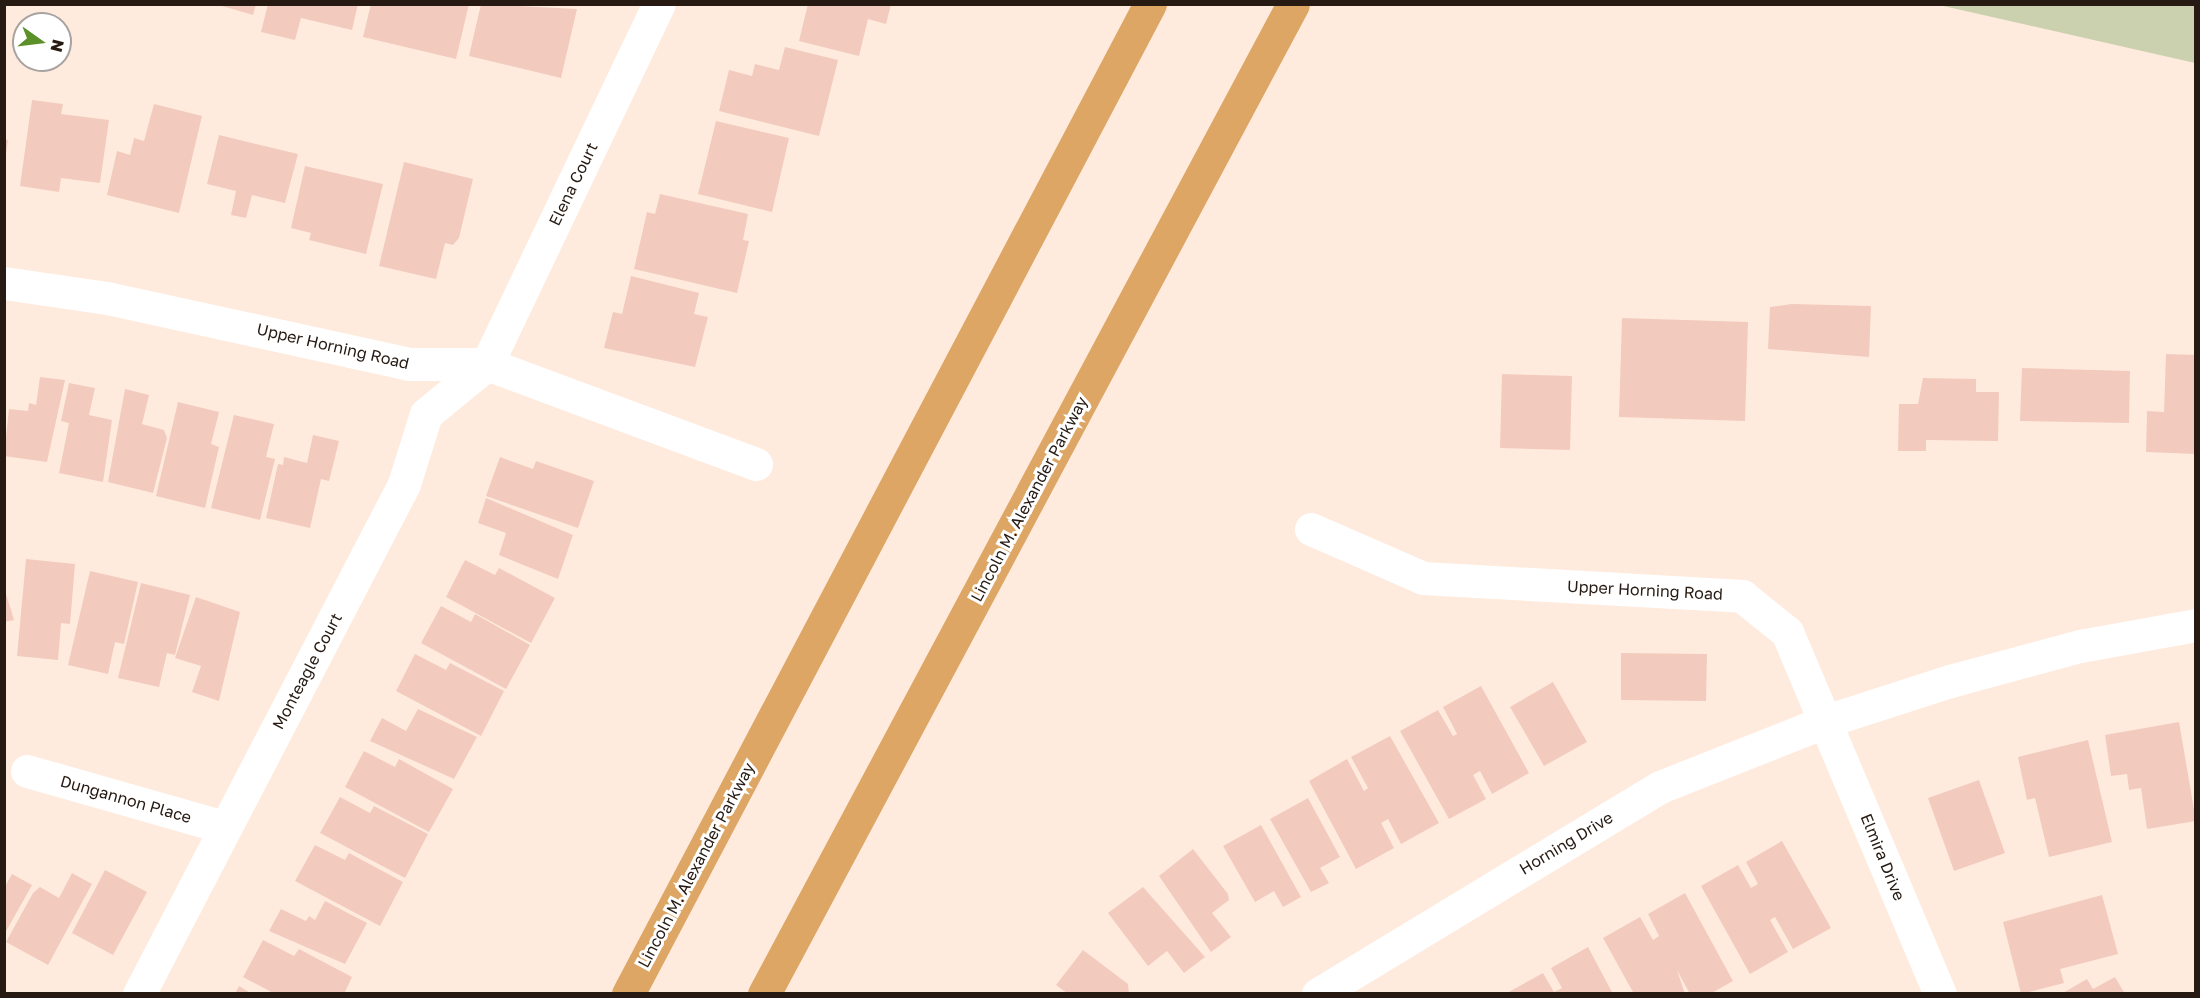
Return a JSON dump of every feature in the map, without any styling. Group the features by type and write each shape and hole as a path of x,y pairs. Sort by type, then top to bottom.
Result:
{"highway":[{"name":"Lincoln M. Alexander Parkway","path":"628,993 1150,4"},
{"name":"Lincoln M. Alexander Parkway","path":"764,993 1293,4"}],"street":[{"name":"Elena Court","path":"487,364 659,4"},
{"name":"Upper Horning Road","path":"4,283 107,298 409,364 487,364 756,464"},
{"name":"Monteagle Court","path":"139,993 404,484 426,414 487,364"},
{"name":"Upper Horning Road","path":"1311,529 1423,578 1742,596 1787,632 1829,720"},
{"path":"1829,720 2025,659 2196,624"},
{"name":"Horning Drive","path":"1318,993 1660,787 1829,720"},
{"name":"Elmira Drive","path":"1829,720 1940,993"},
{"name":"Dungannon Place","path":"27,771 224,827"}],"green space":[{"path":"1939,5 2195,5 2195,63"}],"building":[{"path":"215,4 256,4 253,15"},
{"path":"268,4 358,4 352,30 301,18 295,40 261,32"},
{"path":"371,4 469,4 456,59 363,37"},
{"path":"481,4 577,9 561,78 469,56"},
{"path":"808,4 891,4 886,24 868,19 859,56 799,41"},
{"path":"785,47 838,60 819,136 719,111 729,70 752,76 755,64 779,70"},
{"path":"32,100 63,104 61,114 109,120 100,183 61,178 59,192 20,186"},
{"path":"154,104 202,116 179,213 107,195 117,151 130,155 134,138 144,141"},
{"path":"716,121 789,138 772,212 698,194"},
{"path":"219,135 298,154 285,203 252,195 246,218 231,215 236,191 207,184"},
{"path":"4,139 8,140 6,154 4,154"},
{"path":"404,162 473,179 459,238 453,245 445,243 436,279 379,266"},
{"path":"305,166 383,184 366,254 309,240 311,233 291,228"},
{"path":"660,194 748,214 743,240 749,241 737,293 634,269 647,212 655,214"},
{"path":"631,276 699,293 694,314 708,317 695,367 604,348 613,312 622,314"},
{"path":"1792,304 1871,306 1869,357 1768,349 1770,307"},
{"path":"1622,318 1748,322 1745,421 1619,417"},
{"path":"2166,354 2196,355 2196,454 2146,452 2147,411 2164,412"},
{"path":"2022,368 2130,371 2129,423 2020,421"},
{"path":"1502,374 1572,376 1570,450 1500,448"},
{"path":"40,377 65,380 47,462 4,456 9,409 28,411 29,403 36,405"},
{"path":"1923,378 1976,379 1976,392 1999,392 1998,441 1926,440 1926,451 1898,451 1899,404 1918,404"},
{"path":"69,383 95,388 89,415 112,420 103,482 59,473 69,423 61,421"},
{"path":"125,389 149,395 142,424 164,430 167,438 153,493 108,482"},
{"path":"178,402 219,412 211,444 219,447 205,508 156,496"},
{"path":"234,415 274,424 266,457 275,459 260,520 211,508"},
{"path":"313,435 339,441 329,481 321,479 310,528 266,518 278,464 283,465 284,457 307,463"},
{"path":"500,457 533,469 536,461 594,481 578,528 486,496"},
{"path":"486,498 573,535 558,579 499,555 506,533 478,523"},
{"path":"26,559 75,564 70,624 61,623 58,660 17,656"},
{"path":"465,560 495,575 499,568 555,598 531,643 446,597"},
{"path":"90,571 138,582 124,644 115,642 108,674 68,665"},
{"path":"141,583 190,595 175,655 167,653 159,687 118,678"},
{"path":"4,587 14,620 4,622"},
{"path":"196,597 240,612 219,701 192,692 201,666 175,658"},
{"path":"441,606 471,622 475,614 530,645 506,689 421,643"},
{"path":"1621,653 1707,654 1706,701 1621,700"},
{"path":"415,654 446,670 450,663 504,691 481,736 396,691"},
{"path":"1553,682 1587,742 1544,766 1510,707"},
{"path":"1481,686 1529,773 1492,794 1480,771 1473,775 1486,799 1449,819 1400,731 1438,710 1453,736 1457,734 1443,707"},
{"path":"418,709 477,737 454,779 370,741 382,718 406,731"},
{"path":"2179,722 2196,821 2147,829 2141,788 2129,790 2127,774 2111,776 2105,735"},
{"path":"1390,736 1439,823 1401,844 1388,819 1381,823 1394,848 1356,869 1309,781 1347,759 1364,791 1368,788 1351,757"},
{"path":"2088,740 2112,842 2049,857 2035,798 2027,800 2018,757"},
{"path":"364,751 395,767 399,759 453,789 429,832 345,787"},
{"path":"1979,780 2005,853 1954,871 1928,798"},
{"path":"340,797 370,813 374,806 428,834 405,878 320,833"},
{"path":"1308,798 1340,857 1320,868 1329,883 1311,892 1270,819"},
{"path":"1261,825 1301,897 1283,907 1274,891 1255,902 1223,846"},
{"path":"1782,841 1831,928 1793,949 1775,917 1770,920 1788,952 1750,974 1701,886 1738,865 1751,888 1758,884 1746,862"},
{"path":"315,845 345,860 349,853 403,882 380,926 295,881"},
{"path":"1193,849 1228,894 1229,900 1212,913 1231,937 1211,952 1159,876"},
{"path":"105,870 147,892 113,955 72,933"},
{"path":"72,873 92,884 48,965 6,942 33,893 40,887 59,898"},
{"path":"12,874 32,885 4,935 4,888"},
{"path":"1143,887 1205,957 1184,973 1167,951 1148,966 1108,913"},
{"path":"1685,893 1733,981 1710,994 1690,994 1677,970 1685,994 1634,994 1603,938 1640,917 1653,940 1659,936 1648,914"},
{"path":"2102,895 2118,954 2060,969 2064,983 2021,994 2003,922"},
{"path":"325,901 367,923 345,964 269,931 281,909 306,921 309,916 315,920"},
{"path":"263,940 294,956 299,949 352,977 344,994 275,994 243,977"},
{"path":"1588,947 1613,994 1505,994 1543,973 1554,992 1562,988 1551,968"},
{"path":"1083,950 1128,984 1129,994 1068,994 1056,985"},
{"path":"2115,977 2125,994 2061,994 2087,979 2093,989"},
{"path":"239,986 252,994 235,994"}]}
